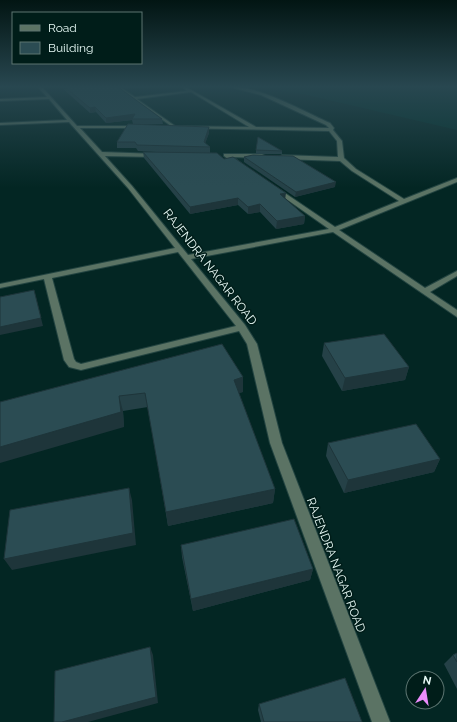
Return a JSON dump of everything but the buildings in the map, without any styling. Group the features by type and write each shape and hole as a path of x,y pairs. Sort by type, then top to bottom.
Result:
{"street":[{"name":"RAJENDRA NAGAR ROAD","path":"72,121 102,154 188,257 242,327 252,344 276,443 381,722"},
{"path":"166,121 174,127"},
{"path":"242,121 256,129"},
{"path":"321,121 332,128 330,130 339,141 341,159"},
{"path":"0,124 75,124 145,127"},
{"path":"167,127 330,130"},
{"path":"102,154 164,155"},
{"path":"245,168 223,155 341,159 354,170 404,202"},
{"path":"188,257 333,230 457,180"},
{"path":"264,182 457,314"},
{"path":"0,286 180,249"},
{"path":"425,291 457,273"},
{"path":"47,276 69,360 73,365 81,367 242,327"}],"shaded area":[{"path":"417,121 457,121 457,130"}]}
